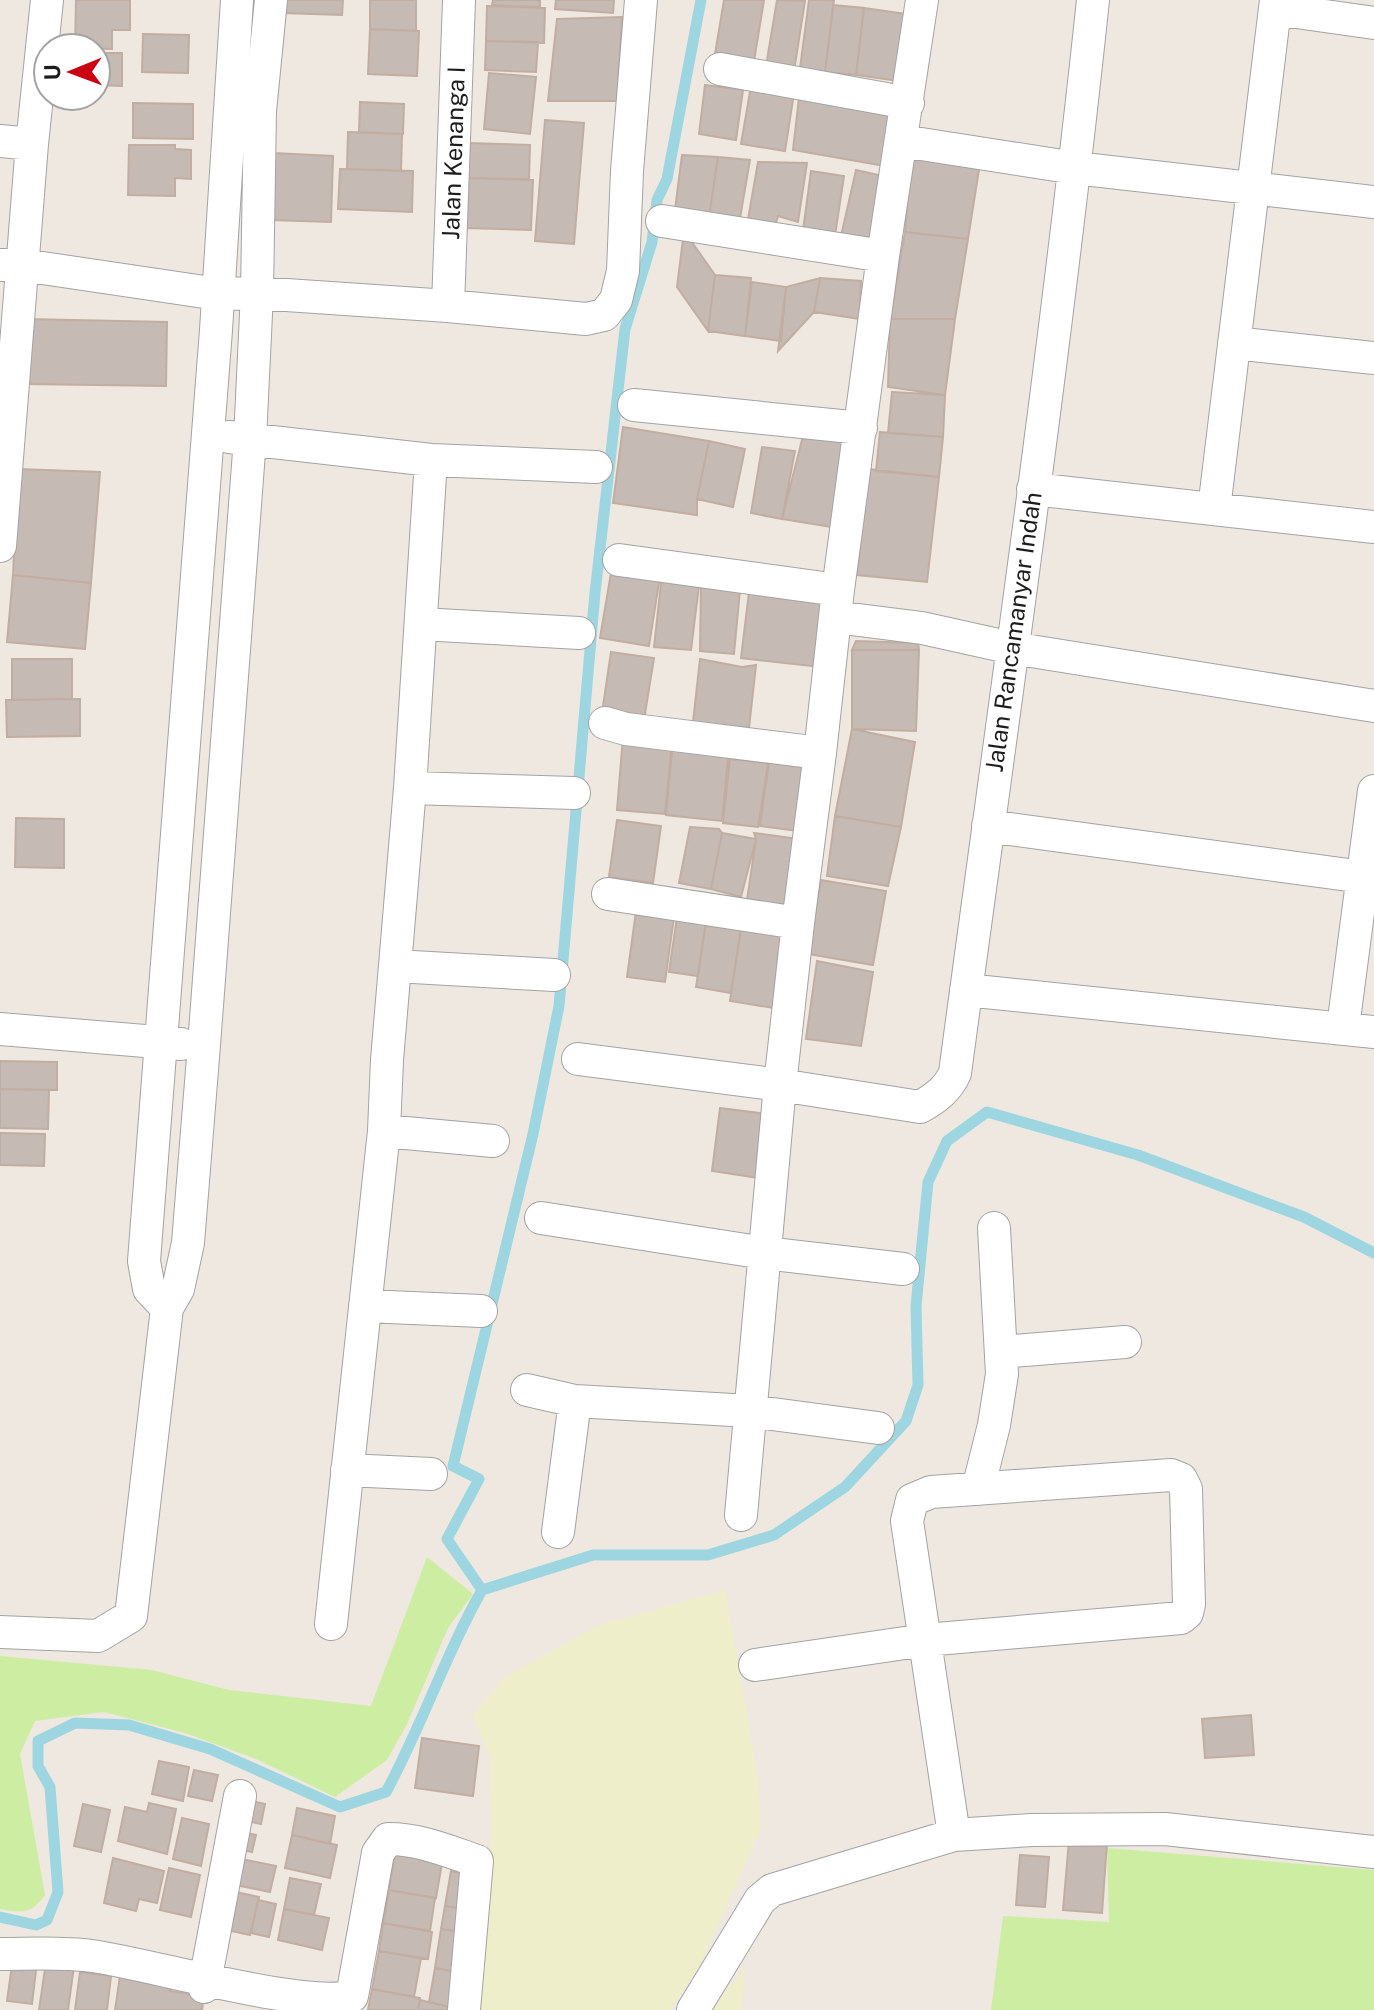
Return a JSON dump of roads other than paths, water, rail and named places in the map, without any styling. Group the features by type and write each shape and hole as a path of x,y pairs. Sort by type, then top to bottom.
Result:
{"street":[{"path":"0,546 11,265 32,144 47,0"},
{"path":"167,1308 149,1289 144,1261 218,294 237,0"},
{"path":"0,1632 98,1636 131,1616 167,1308 178,1289 188,1243 250,439 257,293 260,111 271,0"},
{"name":"Jalan Kenanga I","path":"448,306 459,0"},
{"path":"11,265 218,294 257,293 586,319 604,315 616,300 623,271 627,171 641,0"},
{"path":"741,1515 780,1085 836,604 883,256 922,0"},
{"name":"Jalan Rancamanyar Indah","path":"780,1085 920,1107 945,1090 955,1073 1075,168 1093,0"},
{"path":"1214,509 1276,4 1374,23"},
{"path":"720,69 908,103"},
{"path":"0,141 32,144"},
{"path":"902,141 1075,168 1374,202"},
{"path":"662,221 883,256"},
{"path":"1234,343 1374,358"},
{"path":"634,405 861,428"},
{"path":"206,436 431,460 596,467"},
{"path":"331,1624 384,1131 431,460"},
{"path":"1033,489 1374,527"},
{"path":"619,560 836,604 922,628 1012,648 1374,706"},
{"path":"421,624 579,633"},
{"path":"605,723 626,729 820,753"},
{"path":"410,788 574,793"},
{"path":"966,990 1359,1030 1363,877 1374,791"},
{"path":"988,826 1363,877"},
{"path":"608,894 798,923"},
{"path":"395,966 554,975"},
{"path":"0,1029 204,1045"},
{"path":"578,1059 780,1085"},
{"path":"384,1131 493,1141"},
{"path":"541,1218 764,1253 903,1269"},
{"path":"978,1489 994,1425 1002,1374 994,1228"},
{"path":"365,1306 481,1311"},
{"path":"1001,1352 1125,1342"},
{"path":"527,1390 575,1401 750,1411 878,1428"},
{"path":"558,1532 575,1401"},
{"path":"347,1470 431,1474"},
{"path":"755,1665 925,1640 1181,1618 1187,1613 1189,1604 1186,1489 1181,1479 1171,1475 931,1492 912,1500 907,1521 925,1640 954,1835"},
{"path":"204,1987 240,1796"},
{"path":"693,2010 760,1900 772,1890 954,1835 1032,1830 1165,1829 1374,1852"},
{"path":"0,1954 94,1956 244,1998 288,2005 344,2007 352,1996 378,1853 388,1839 405,1839 477,1861 464,2010"}],"waterway":[{"path":"482,1590 447,1539 479,1479 453,1466 533,1134 559,1006 595,593 625,329 652,242 657,200 667,179 701,0"},
{"path":"0,1917 36,1925 47,1920 58,1892 50,1787 38,1766 38,1741 75,1723 129,1725 210,1749 340,1807 386,1792 482,1590 593,1555 708,1555 774,1535 845,1487 906,1421 918,1385 916,1306 928,1182 947,1141 987,1112 1138,1155 1304,1217 1374,1253"}]}
